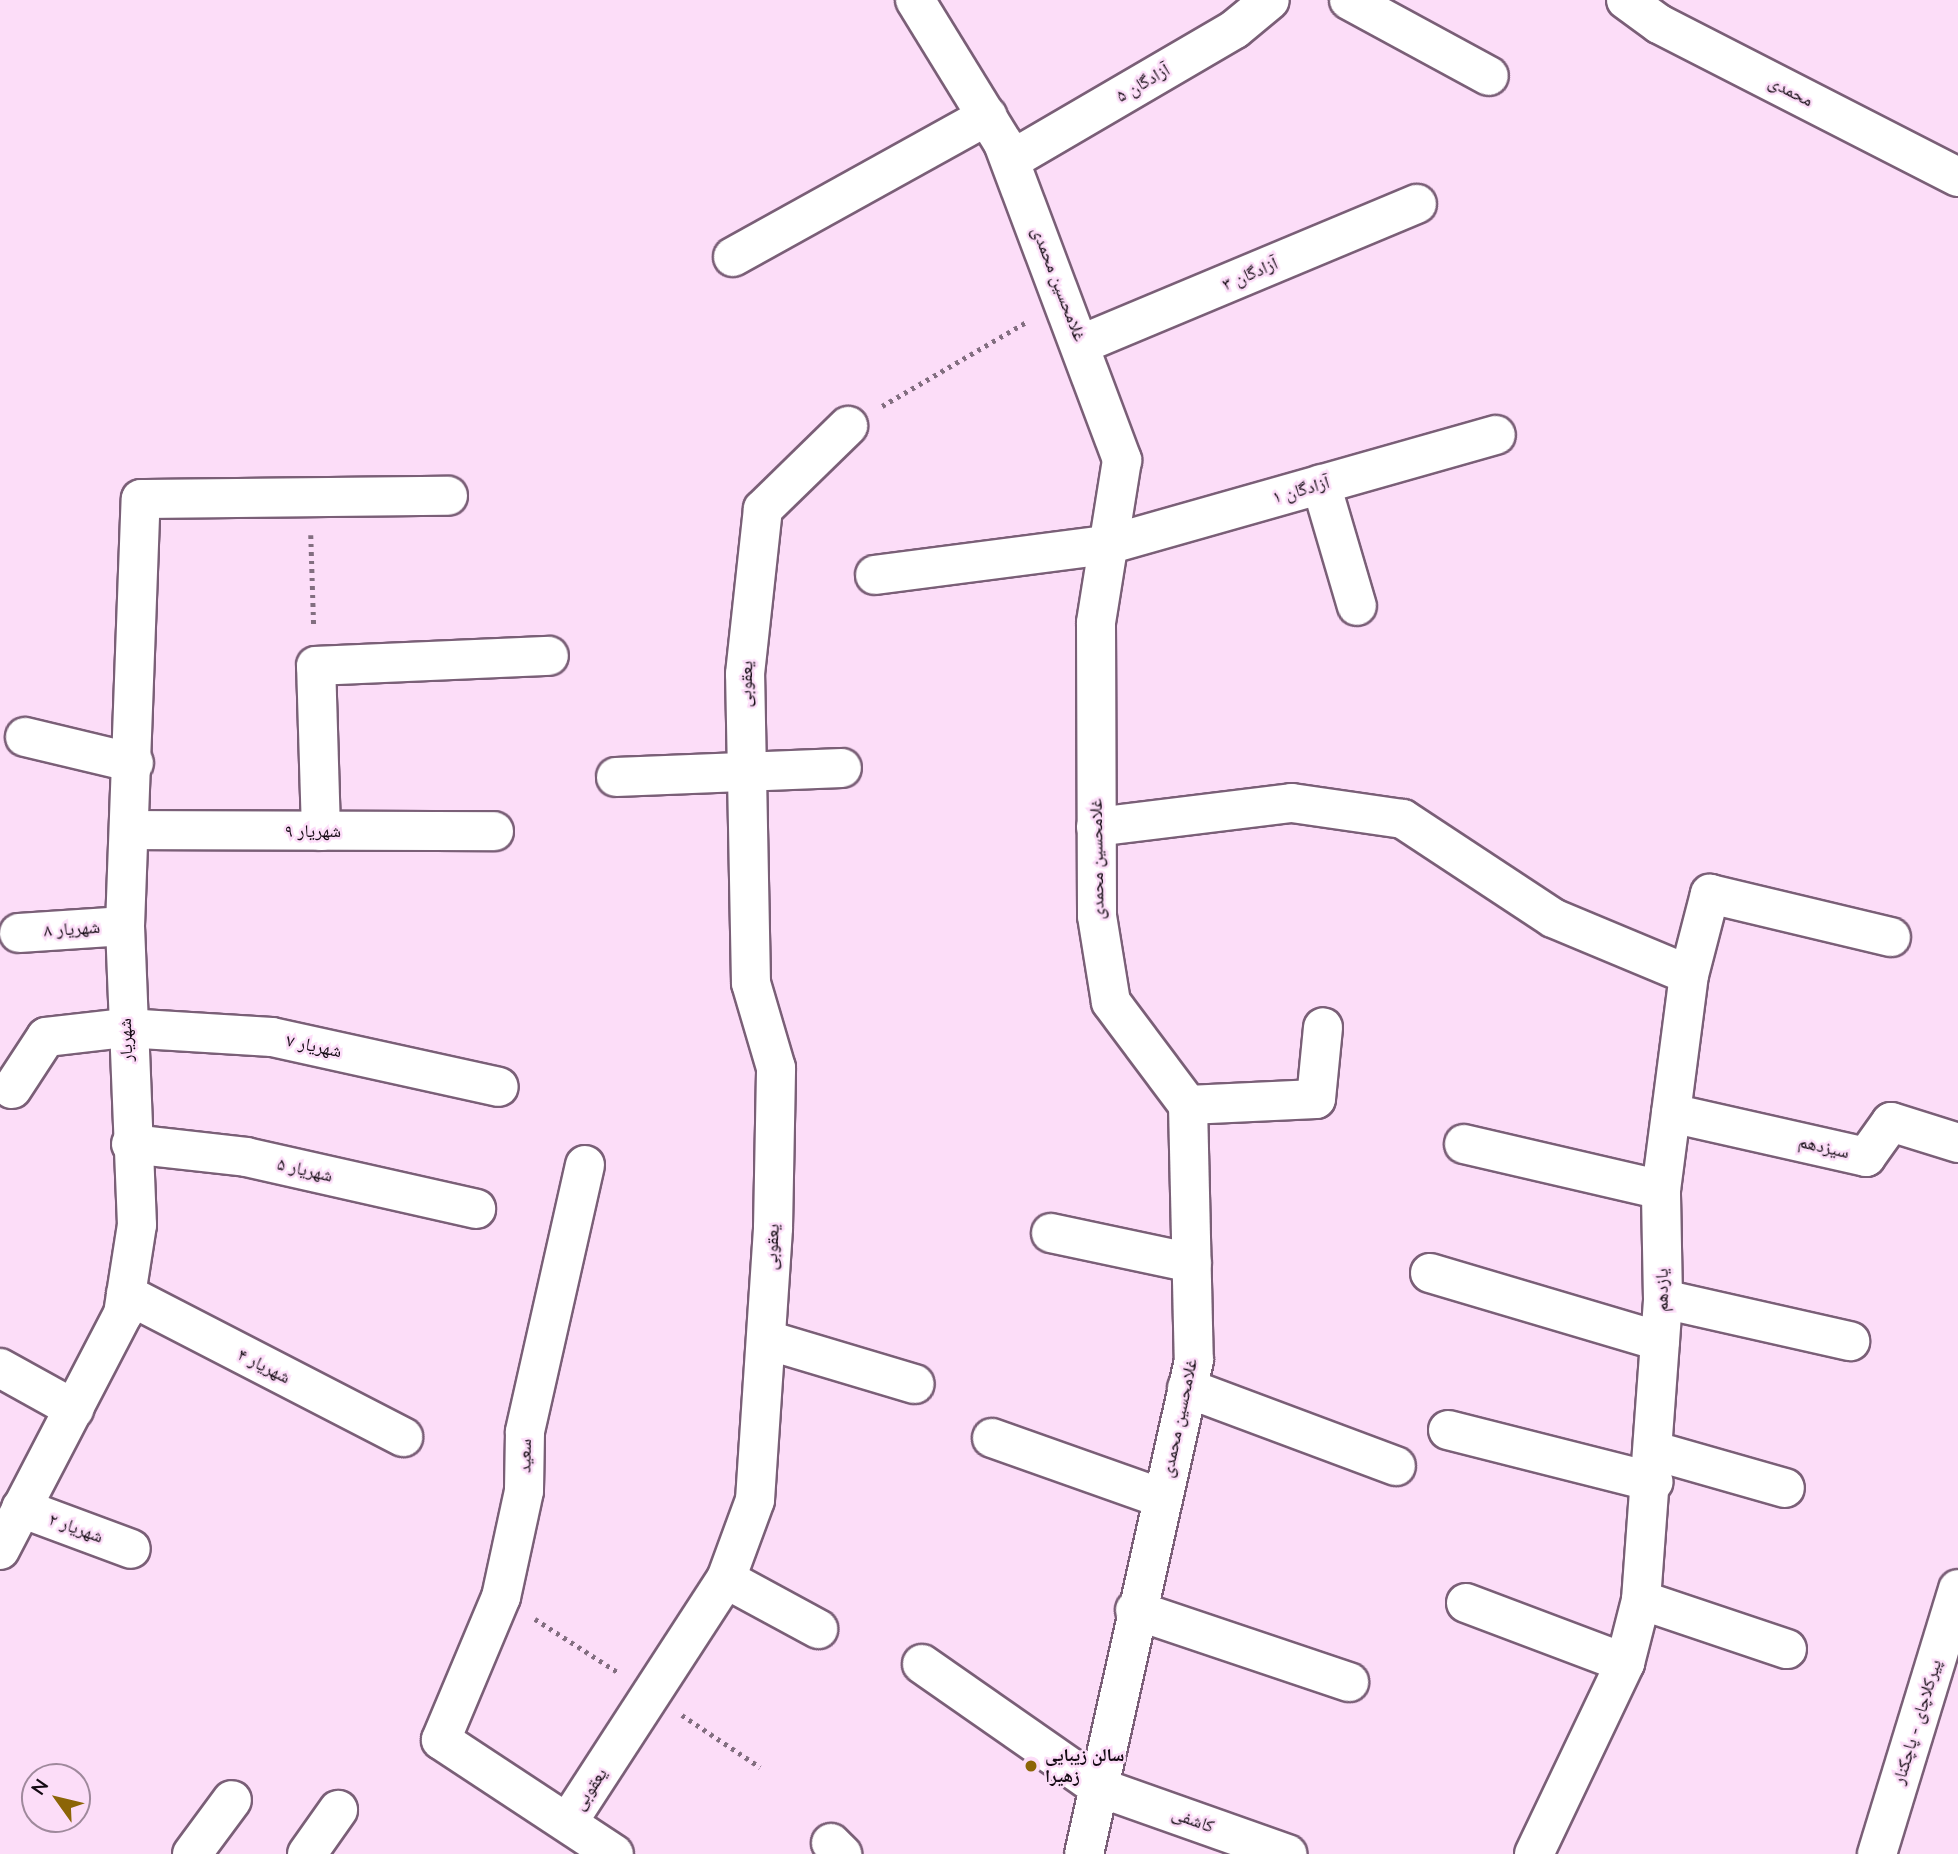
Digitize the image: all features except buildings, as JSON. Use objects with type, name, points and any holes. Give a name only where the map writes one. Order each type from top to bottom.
[{"type":"street","name":"غلامحسین محمدی","points":[[915,0],[1011,160],[1066,300],[1122,460],[1096,623],[1097,916],[1111,1002],[1188,1105],[1194,1360],[1136,1610],[1084,1854]]},
{"type":"street","name":"آزادگان ۵","points":[[1011,160],[1234,29],[1270,0]]},
{"type":"street","points":[[1349,0],[1489,76]]},
{"type":"street","name":"محمدی","points":[[1626,0],[1659,24],[1958,177]]},
{"type":"street","points":[[733,257],[987,116]]},
{"type":"street","name":"آزادگان ۳","points":[[1082,344],[1418,204]]},
{"type":"street","name":"یعقوبی","points":[[568,1822],[726,1579],[755,1500],[766,1340],[776,1068],[751,983],[746,776],[750,623],[763,509],[848,426]]},
{"type":"street","name":"آزادگان ۱","points":[[875,575],[1107,545],[1496,435]]},
{"type":"street","points":[[1321,484],[1357,606]]},
{"type":"street","points":[[309,496],[448,496]]},
{"type":"street","name":"شهریار","points":[[0,1550],[122,1314],[137,1225],[125,1028],[125,926],[132,830],[141,499],[309,496]]},
{"type":"street","points":[[321,831],[316,666],[549,656]]},
{"type":"street","points":[[25,737],[134,763]]},
{"type":"street","points":[[616,777],[746,776],[842,768]]},
{"type":"street","points":[[1096,827],[1293,803],[1403,819],[1553,918],[1689,975]]},
{"type":"street","name":"شهریار ۹","points":[[132,830],[494,831]]},
{"type":"street","name":"یازدهم","points":[[1534,1854],[1625,1663],[1641,1600],[1654,1466],[1662,1299],[1661,1190],[1689,975],[1710,894],[1891,937]]},
{"type":"street","name":"شهریار ۸","points":[[19,933],[125,926]]},
{"type":"street","points":[[1188,1105],[1316,1099],[1323,1027]]},
{"type":"street","name":"شهریار ۷","points":[[12,1089],[46,1037],[125,1028],[272,1037],[499,1087]]},
{"type":"street","name":"سیزدهم","points":[[1671,1113],[1866,1157],[1891,1122],[1958,1143]]},
{"type":"street","name":"شهریار ۵","points":[[131,1144],[246,1157],[476,1209]]},
{"type":"street","points":[[1464,1144],[1661,1190]]},
{"type":"street","name":"سعید","points":[[568,1822],[441,1740],[501,1597],[524,1491],[525,1432],[585,1165]]},
{"type":"street","points":[[1051,1233],[1192,1263]]},
{"type":"street","points":[[1430,1273],[1660,1341]]},
{"type":"street","name":"شهریار ۴","points":[[126,1294],[403,1437]]},
{"type":"street","points":[[1662,1299],[1850,1341]]},
{"type":"street","points":[[766,1340],[915,1384]]},
{"type":"street","points":[[0,1368],[74,1409]]},
{"type":"street","points":[[1187,1388],[1396,1466]]},
{"type":"street","points":[[1448,1430],[1785,1488]]},
{"type":"street","points":[[992,1438],[1161,1498]]},
{"type":"street","name":"شهریار ۲","points":[[21,1508],[131,1549]]},
{"type":"street","points":[[726,1579],[818,1629]]},
{"type":"street","name":"پیرکلاچای - پاچکنار","points":[[1877,1854],[1952,1630],[1958,1590]]},
{"type":"street","points":[[1641,1600],[1787,1649]]},
{"type":"street","points":[[1466,1603],[1625,1663]]},
{"type":"street","points":[[1136,1610],[1349,1682]]},
{"type":"street","name":"کاشفی","points":[[922,1664],[1098,1787],[1287,1854]]},
{"type":"street","points":[[192,1854],[232,1800]]},
{"type":"street","points":[[307,1854],[338,1810]]},
{"type":"street","points":[[568,1822],[614,1854]]},
{"type":"path","points":[[848,426],[1066,300]]},
{"type":"path","points":[[309,496],[316,666]]},
{"type":"place","name":"سالن زیبایی زهیرا","points":[[1031,1766]]}]
